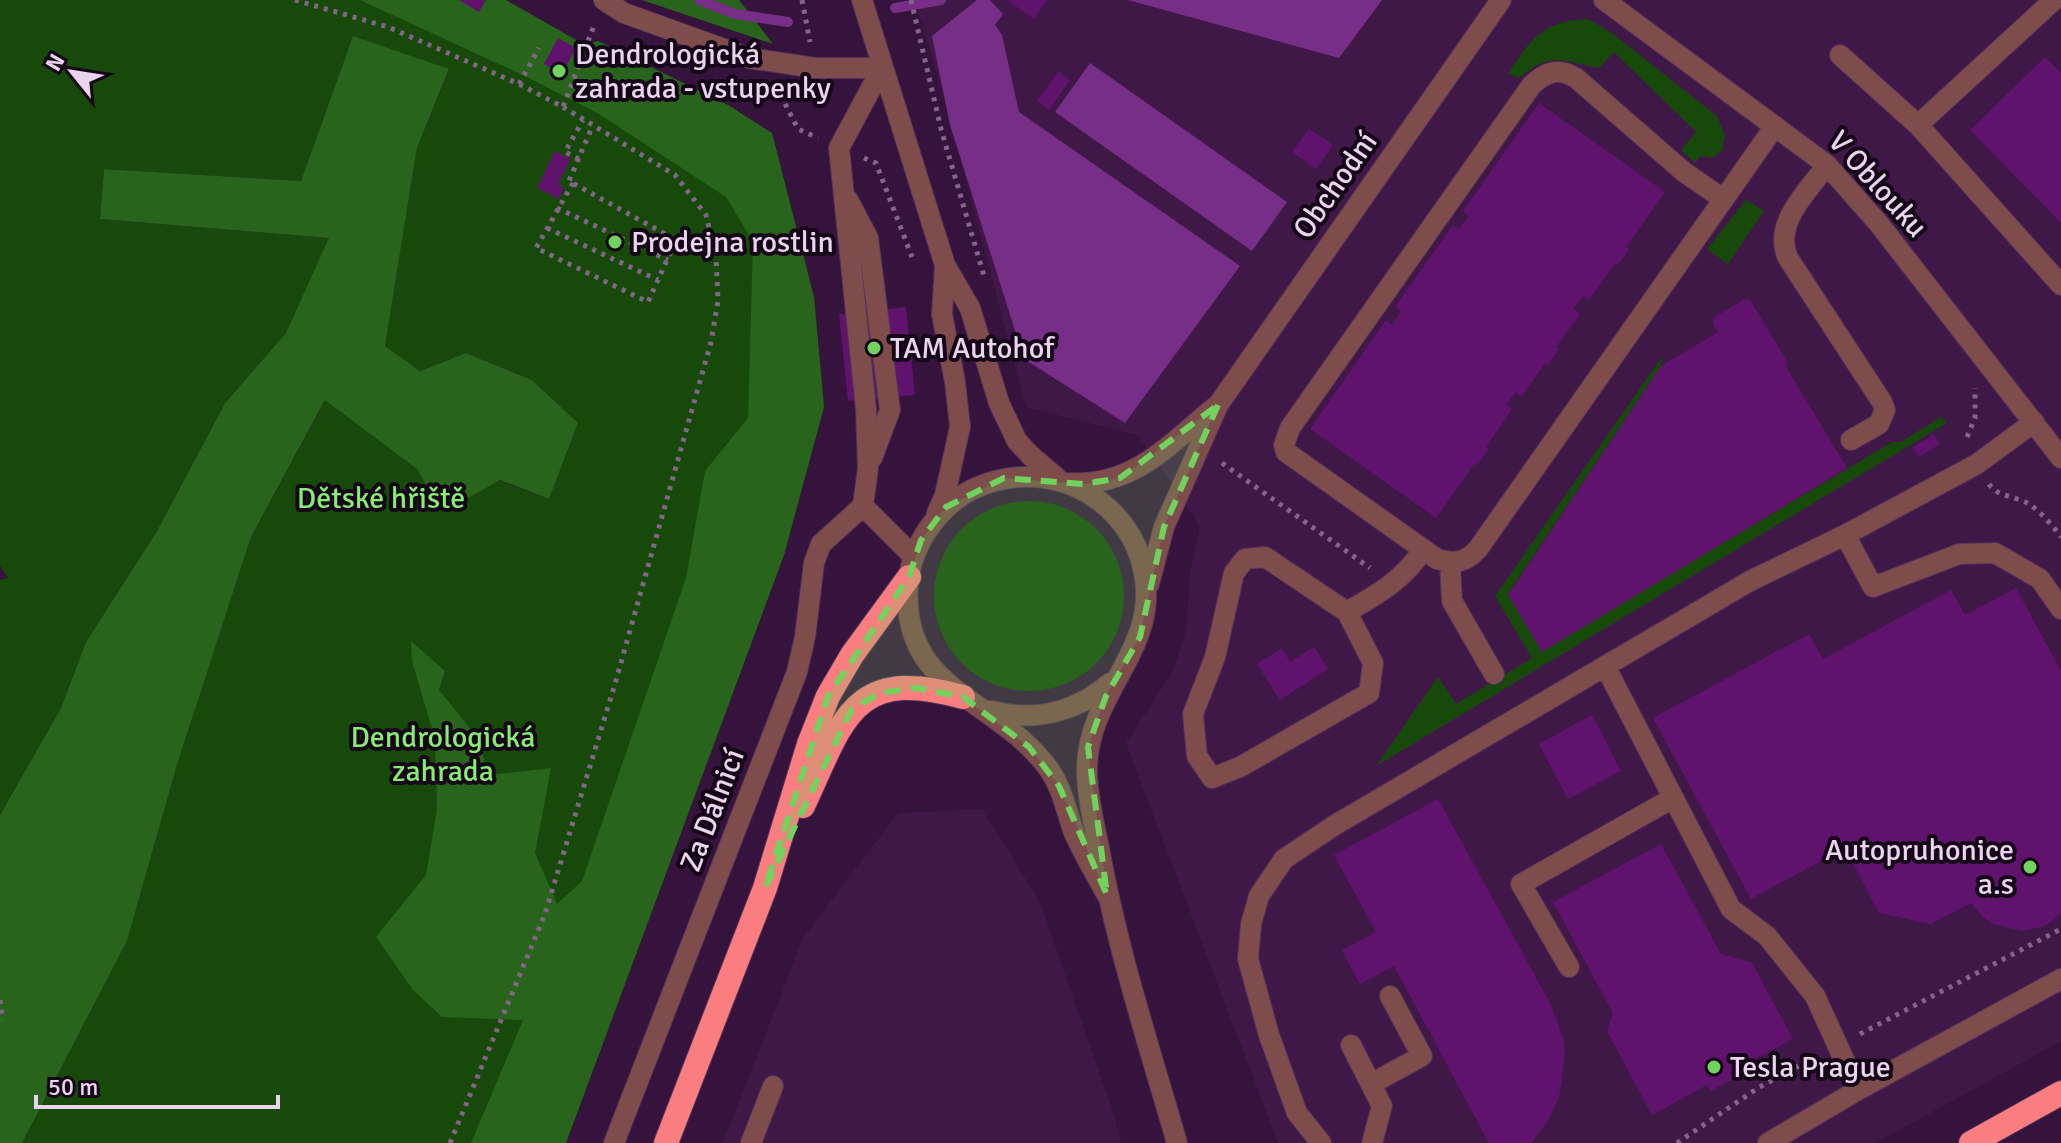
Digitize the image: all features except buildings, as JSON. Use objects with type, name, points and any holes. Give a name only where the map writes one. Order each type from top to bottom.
[{"type":"highway","points":[[765,888],[809,744],[828,696],[911,567]]},
{"type":"highway","points":[[666,1143],[765,888],[842,723],[852,709],[880,693],[897,689],[934,689],[970,701]]},
{"type":"highway","points":[[1971,1143],[2061,1093]]},
{"type":"street","points":[[604,0],[624,13],[749,58],[815,68],[882,68]]},
{"type":"street","points":[[862,0],[945,265],[970,308],[1007,421],[1017,441],[1031,456],[1064,482],[1109,508],[1130,535],[1143,565],[1147,604],[1140,637],[1098,715],[1088,747],[1087,771],[1107,895],[1177,1143]]},
{"type":"street","name":"Obchodní","points":[[1147,604],[1150,577],[1164,527],[1218,405],[1501,0]]},
{"type":"street","name":"V Oblouku","points":[[1604,0],[1827,165],[1879,224],[2061,458]]},
{"type":"street","points":[[1918,125],[2054,0]]},
{"type":"street","points":[[1840,55],[1918,125],[2061,285]]},
{"type":"street","points":[[882,68],[839,148],[866,409],[868,468],[863,506],[911,567]]},
{"type":"street","points":[[1723,199],[1684,172],[1576,78],[1557,71],[1540,77],[1285,438],[1284,445],[1291,457],[1423,550],[1450,563],[1461,562],[1478,549],[1775,126]]},
{"type":"street","points":[[1827,165],[1789,218],[1782,238],[1788,258],[1885,410],[1879,424],[1851,440]]},
{"type":"street","points":[[945,265],[942,314],[960,427],[945,495],[911,567],[909,614],[919,648],[939,678],[1008,728],[1046,765],[1066,801],[1073,830],[1107,895]]},
{"type":"street","name":"Obchodní","points":[[1064,482],[1102,482],[1120,478],[1140,467],[1218,405]]},
{"type":"street","points":[[1321,1143],[1297,1113],[1269,1035],[1248,959],[1251,924],[1259,896],[1284,859],[1335,825],[1750,581],[1845,535],[1977,464],[2034,422]]},
{"type":"street","points":[[935,520],[959,497],[987,483],[1022,476],[1064,482]]},
{"type":"street","name":"Za Dálnicí","points":[[614,1143],[797,672],[817,553],[821,544],[863,506]]},
{"type":"street","points":[[1845,535],[1873,587],[1959,554],[1995,553],[2040,579],[2061,609]]},
{"type":"street","points":[[1347,612],[1394,584],[1410,570],[1423,550]]},
{"type":"street","points":[[1265,557],[1347,612],[1373,663],[1369,693],[1240,767],[1212,778],[1197,756],[1193,714],[1215,657],[1234,573],[1245,559],[1265,557]]},
{"type":"street","points":[[1450,563],[1452,601],[1494,674]]},
{"type":"street","points":[[1605,666],[1731,909],[1767,936],[1815,996],[1858,1090]]},
{"type":"street","points":[[970,701],[1007,715],[1063,711],[1096,694],[1122,669]]},
{"type":"street","points":[[1569,967],[1521,884],[1673,798]]},
{"type":"street","points":[[1768,1143],[2061,979]]},
{"type":"street","points":[[1371,1084],[1422,1056],[1390,996]]},
{"type":"street","points":[[1351,1045],[1382,1106],[1372,1143]]},
{"type":"street","points":[[751,1143],[773,1086]]},
{"type":"path","points":[[295,0],[388,27],[519,84],[675,175],[706,215],[716,256],[718,301],[711,342],[623,655],[545,914],[450,1143]]},
{"type":"path","points":[[563,107],[604,0]]},
{"type":"path","points":[[802,0],[815,68]]},
{"type":"path","points":[[911,0],[941,129],[985,278]]},
{"type":"path","points":[[519,84],[539,48]]},
{"type":"path","points":[[579,159],[565,152],[583,120]]},
{"type":"path","points":[[573,183],[536,248],[648,302],[676,240],[573,183],[569,181],[592,127]]},
{"type":"path","points":[[557,208],[668,260]]},
{"type":"path","points":[[547,228],[658,280]]},
{"type":"path","points":[[1975,388],[1975,418],[1965,443],[1977,464],[1993,491],[2028,503],[2053,525],[2061,537]]},
{"type":"path","points":[[1222,463],[1380,574]]},
{"type":"path","points":[[1677,1143],[1758,1088],[2061,929]]},
{"type":"path","points":[[0,1000],[0,1020]]},
{"type":"highlighted area","points":[[1218,405],[1164,527],[1140,637],[1106,696],[1088,747],[1107,895],[1059,786],[1029,747],[963,697],[917,688],[880,693],[852,709],[765,888],[828,696],[909,577],[921,540],[946,507],[1004,478],[1084,484],[1120,478]]},
{"type":"shaded area","points":[[915,0],[2061,0],[2061,1041],[1876,1143],[1278,1143],[1126,743],[1173,671],[1186,631],[1190,574],[1200,526],[1138,435],[1026,407],[949,115]]},
{"type":"shaded area","points":[[977,0],[990,0],[1003,14],[995,25],[1002,35],[1019,112],[1240,266],[1125,423],[1024,359],[950,125],[932,36]]},
{"type":"shaded area","points":[[1128,0],[1382,0],[1339,58]]},
{"type":"shaded area","points":[[1090,63],[1287,202],[1252,251],[1055,112]]},
{"type":"shaded area","points":[[982,809],[1040,902],[1121,1143],[723,1143],[803,938],[898,813]]},
{"type":"green space","name":"Dendrologická zahrada","points":[[0,0],[506,0],[585,45],[598,41],[728,105],[772,133],[814,297],[824,407],[784,555],[566,1143],[22,1143],[127,941],[177,765],[251,537],[326,399],[417,469],[431,494],[498,480],[549,499],[578,423],[532,380],[466,353],[420,371],[385,346],[417,148],[449,70],[353,36],[301,181],[104,169],[100,219],[330,238],[286,333],[225,403],[157,531],[86,642],[61,708],[0,815],[0,580],[8,578],[0,566]]},
{"type":"green space","points":[[360,0],[506,0],[585,45],[598,41],[728,105],[772,133],[814,297],[824,407],[784,555],[566,1143],[471,1143],[523,1020],[442,1017],[413,990],[376,937],[426,875],[437,809],[435,739],[412,661],[411,641],[445,671],[439,690],[476,736],[490,775],[551,768],[535,853],[557,904],[582,881],[686,578],[705,471],[748,418],[753,242],[726,197],[599,114]]},
{"type":"green space","points":[[642,0],[739,0],[773,44]]},
{"type":"green space","points":[[1588,19],[1612,33],[1717,116],[1725,136],[1722,151],[1712,158],[1701,156],[1695,163],[1681,150],[1696,132],[1614,52],[1599,68],[1558,60],[1540,64],[1519,78],[1508,73],[1540,34],[1560,23]]},
{"type":"green space","points":[[353,36],[449,69],[417,148],[385,346],[420,371],[466,353],[532,380],[578,423],[549,499],[500,480],[461,502],[431,494],[417,469],[325,400],[251,537],[177,765],[127,941],[22,1143],[0,1143],[0,815],[61,708],[86,642],[157,531],[225,403],[286,333],[329,238],[100,219],[104,169],[301,181]]},
{"type":"green space","points":[[1746,200],[1764,211],[1728,264],[1707,249]]},
{"type":"green space","points":[[1662,357],[1661,366],[1508,594],[1542,651],[1892,442],[1901,442],[1941,417],[1947,423],[1376,766],[1438,677],[1456,704],[1532,658],[1495,596]]},
{"type":"green space","points":[[1029,501],[1065,508],[1096,529],[1117,560],[1124,596],[1117,632],[1096,663],[1065,684],[1029,691],[993,684],[962,663],[941,632],[934,596],[941,560],[962,529],[993,508]]},
{"type":"waterway","points":[[699,0],[735,14],[788,22]]},
{"type":"waterway","points":[[895,8],[941,0]]},
{"type":"place","name":"Dendrologická zahrada - vstupenky","points":[[559,71]]},
{"type":"place","name":"Prodejna rostlin","points":[[615,242]]},
{"type":"place","name":"TAM Autohof","points":[[874,348]]},
{"type":"place","name":"Autopruhonice a.s","points":[[2030,867]]},
{"type":"place","name":"Tesla Prague","points":[[1714,1067]]},
{"type":"park label","name":"Dětské hřiště","points":[[381,498]]}]
